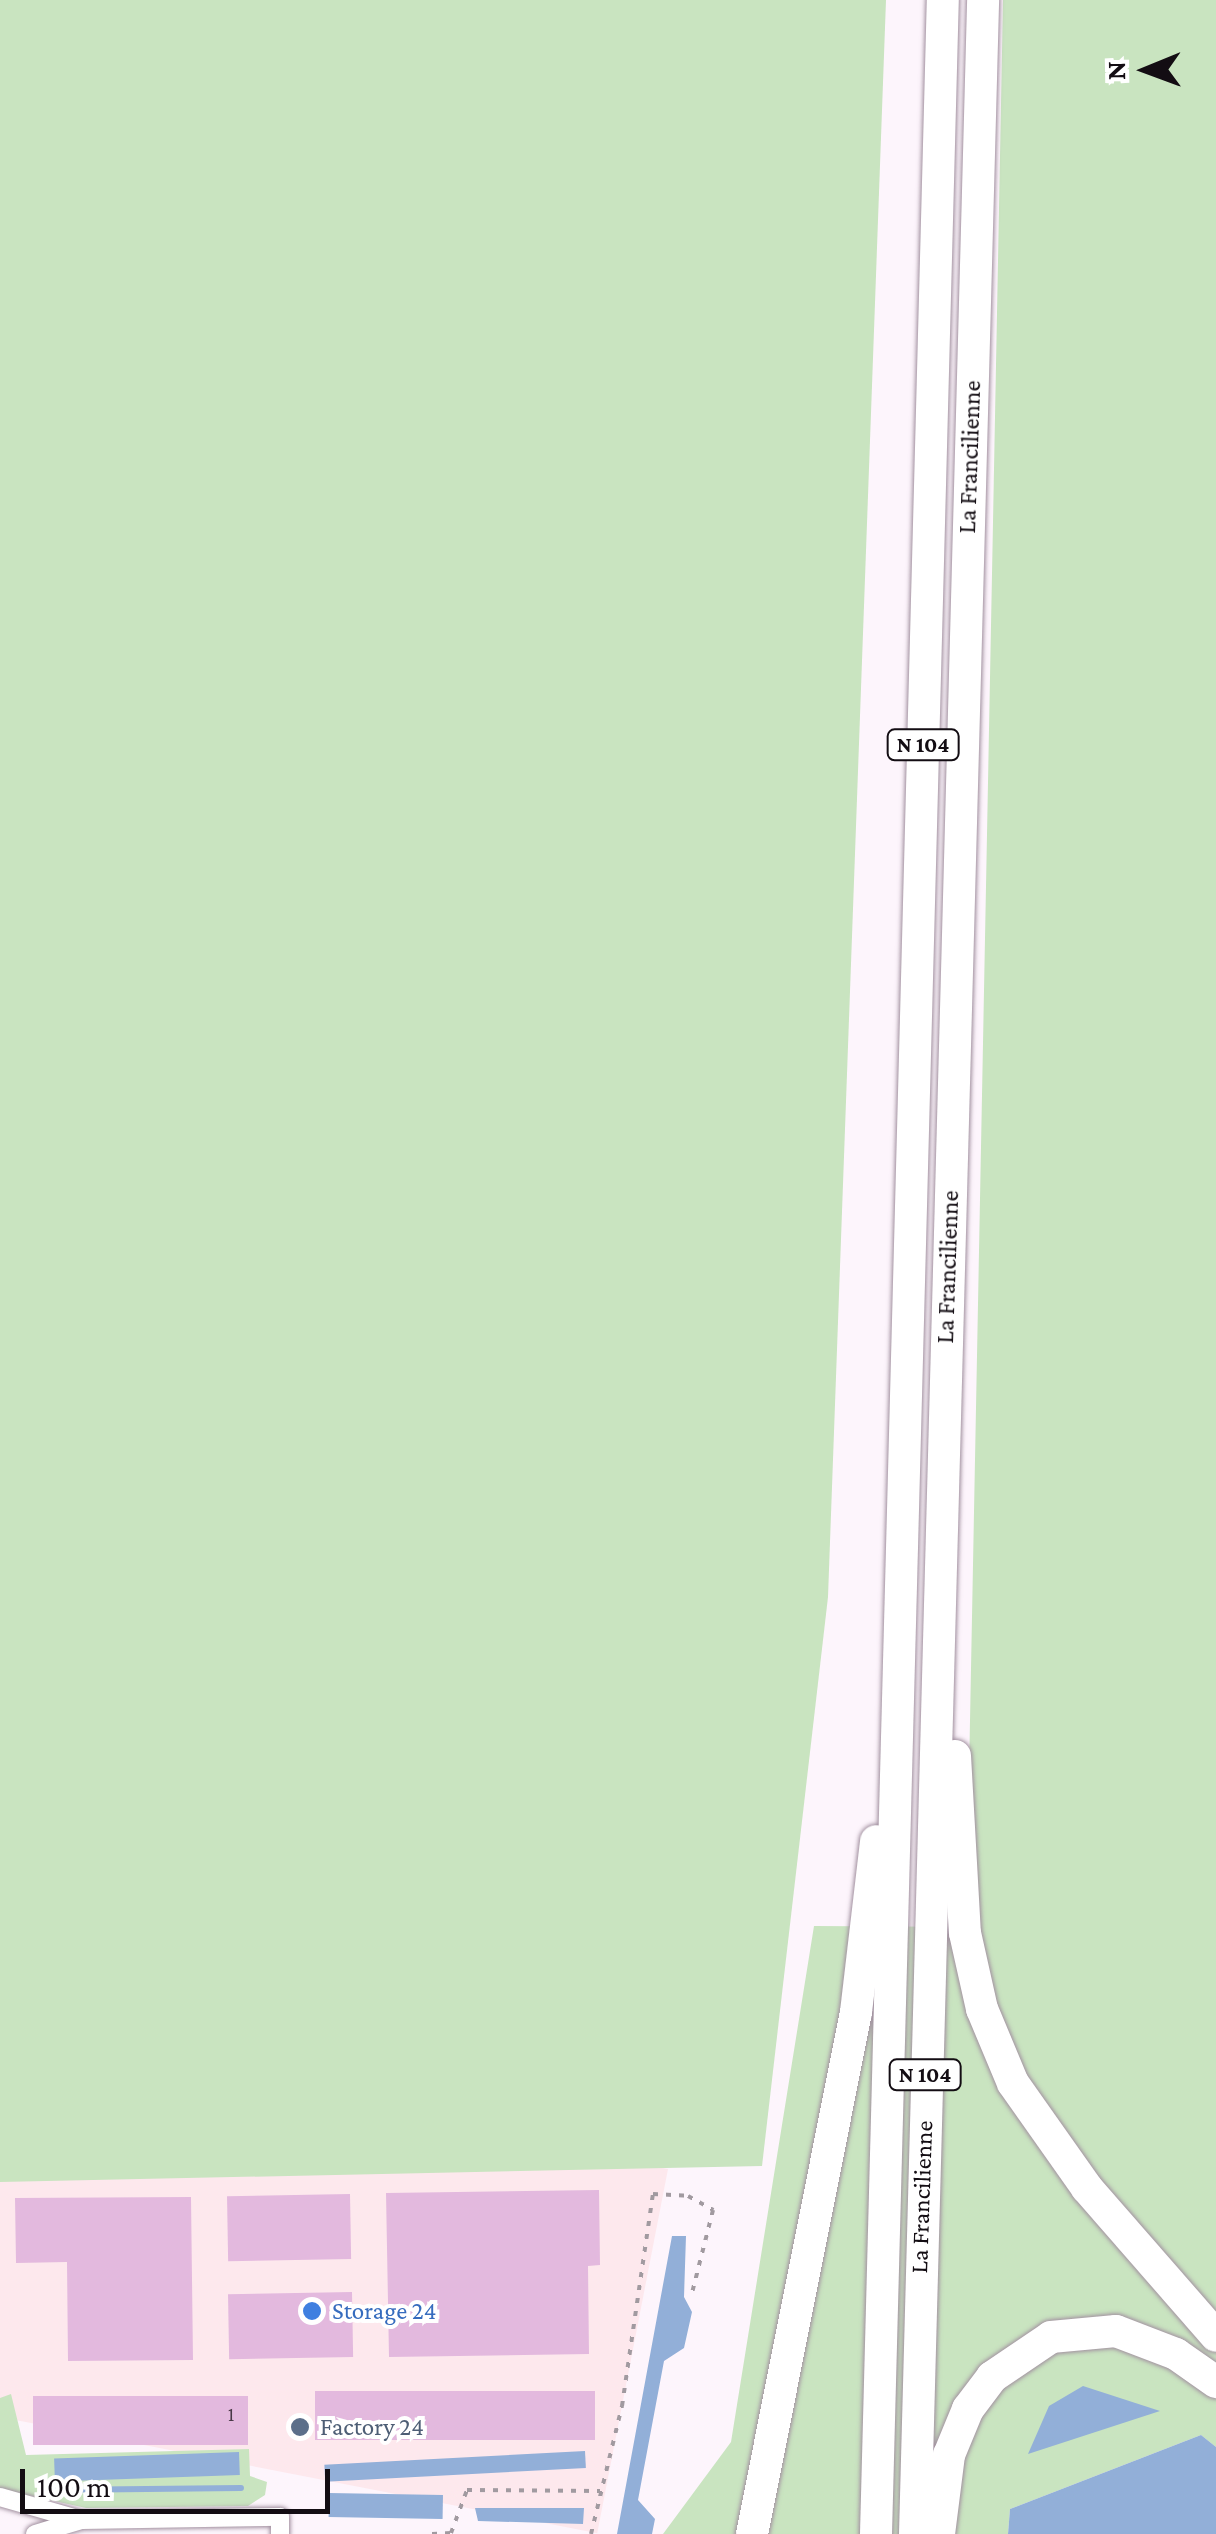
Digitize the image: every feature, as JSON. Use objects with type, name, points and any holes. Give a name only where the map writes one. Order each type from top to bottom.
[{"type":"highway","name":"La Francilienne","points":[[876,2534],[943,0]]},
{"type":"highway","name":"La Francilienne","points":[[915,2534],[983,0]]},
{"type":"highway","points":[[939,1616],[955,1648],[958,1862],[982,2010],[1013,2084],[1086,2188],[1216,2336]]},
{"type":"highway","points":[[752,2534],[856,2012],[879,1806],[898,1766]]},
{"type":"highway","points":[[939,2534],[949,2455],[968,2409],[992,2377],[1051,2337],[1116,2331],[1147,2340],[1216,2382]]},
{"type":"street","points":[[0,2496],[81,2520]]},
{"type":"street","points":[[36,2534],[81,2520],[280,2517],[280,2534]]},
{"type":"path","points":[[591,2534],[622,2406],[653,2194],[688,2196],[714,2210],[691,2297]]},
{"type":"path","points":[[432,2534],[451,2533],[467,2490],[600,2491]]},
{"type":"shaded area","name":"Storage 24","points":[[12,2042],[668,2169],[597,2533],[0,2417],[0,2105]]},
{"type":"green space","points":[[0,0],[886,0],[828,1597],[762,2166],[0,2182]]},
{"type":"green space","points":[[1003,0],[1216,0],[1216,2447],[1201,2435],[1010,2509],[1008,2534],[663,2534],[731,2442],[814,1926],[978,1927],[969,1773]]},
{"type":"green space","points":[[11,2394],[26,2455],[249,2449],[250,2476],[267,2482],[265,2495],[248,2506],[86,2508],[0,2489],[0,2398]]},
{"type":"water","points":[[672,2236],[686,2236],[684,2297],[692,2312],[684,2348],[664,2361],[638,2500],[655,2519],[652,2534],[617,2534]]},
{"type":"water","points":[[1083,2386],[1160,2411],[1028,2454],[1049,2406]]},
{"type":"water","points":[[1201,2435],[1216,2447],[1216,2534],[1008,2534],[1010,2509]]},
{"type":"water","points":[[585,2451],[586,2468],[325,2482],[324,2465]]},
{"type":"water","points":[[239,2452],[240,2475],[55,2481],[54,2458]]},
{"type":"water","points":[[329,2493],[443,2495],[443,2519],[329,2517]]},
{"type":"water","points":[[475,2508],[584,2508],[583,2524],[478,2521]]},
{"type":"building","points":[[599,2190],[600,2265],[588,2266],[589,2354],[389,2357],[386,2193]]},
{"type":"building","points":[[350,2194],[351,2259],[228,2261],[227,2196]]},
{"type":"building","points":[[191,2197],[193,2360],[68,2361],[67,2262],[16,2263],[15,2198]]},
{"type":"building","points":[[352,2292],[353,2357],[229,2359],[228,2294]]},
{"type":"building","points":[[315,2391],[595,2391],[595,2440],[315,2440]]},
{"type":"building","points":[[33,2396],[248,2396],[248,2445],[33,2445]]},
{"type":"waterway","points":[[52,2490],[241,2488]]},
{"type":"place","name":"Storage 24","points":[[312,2311]]},
{"type":"place","name":"Factory 24","points":[[300,2427]]}]
